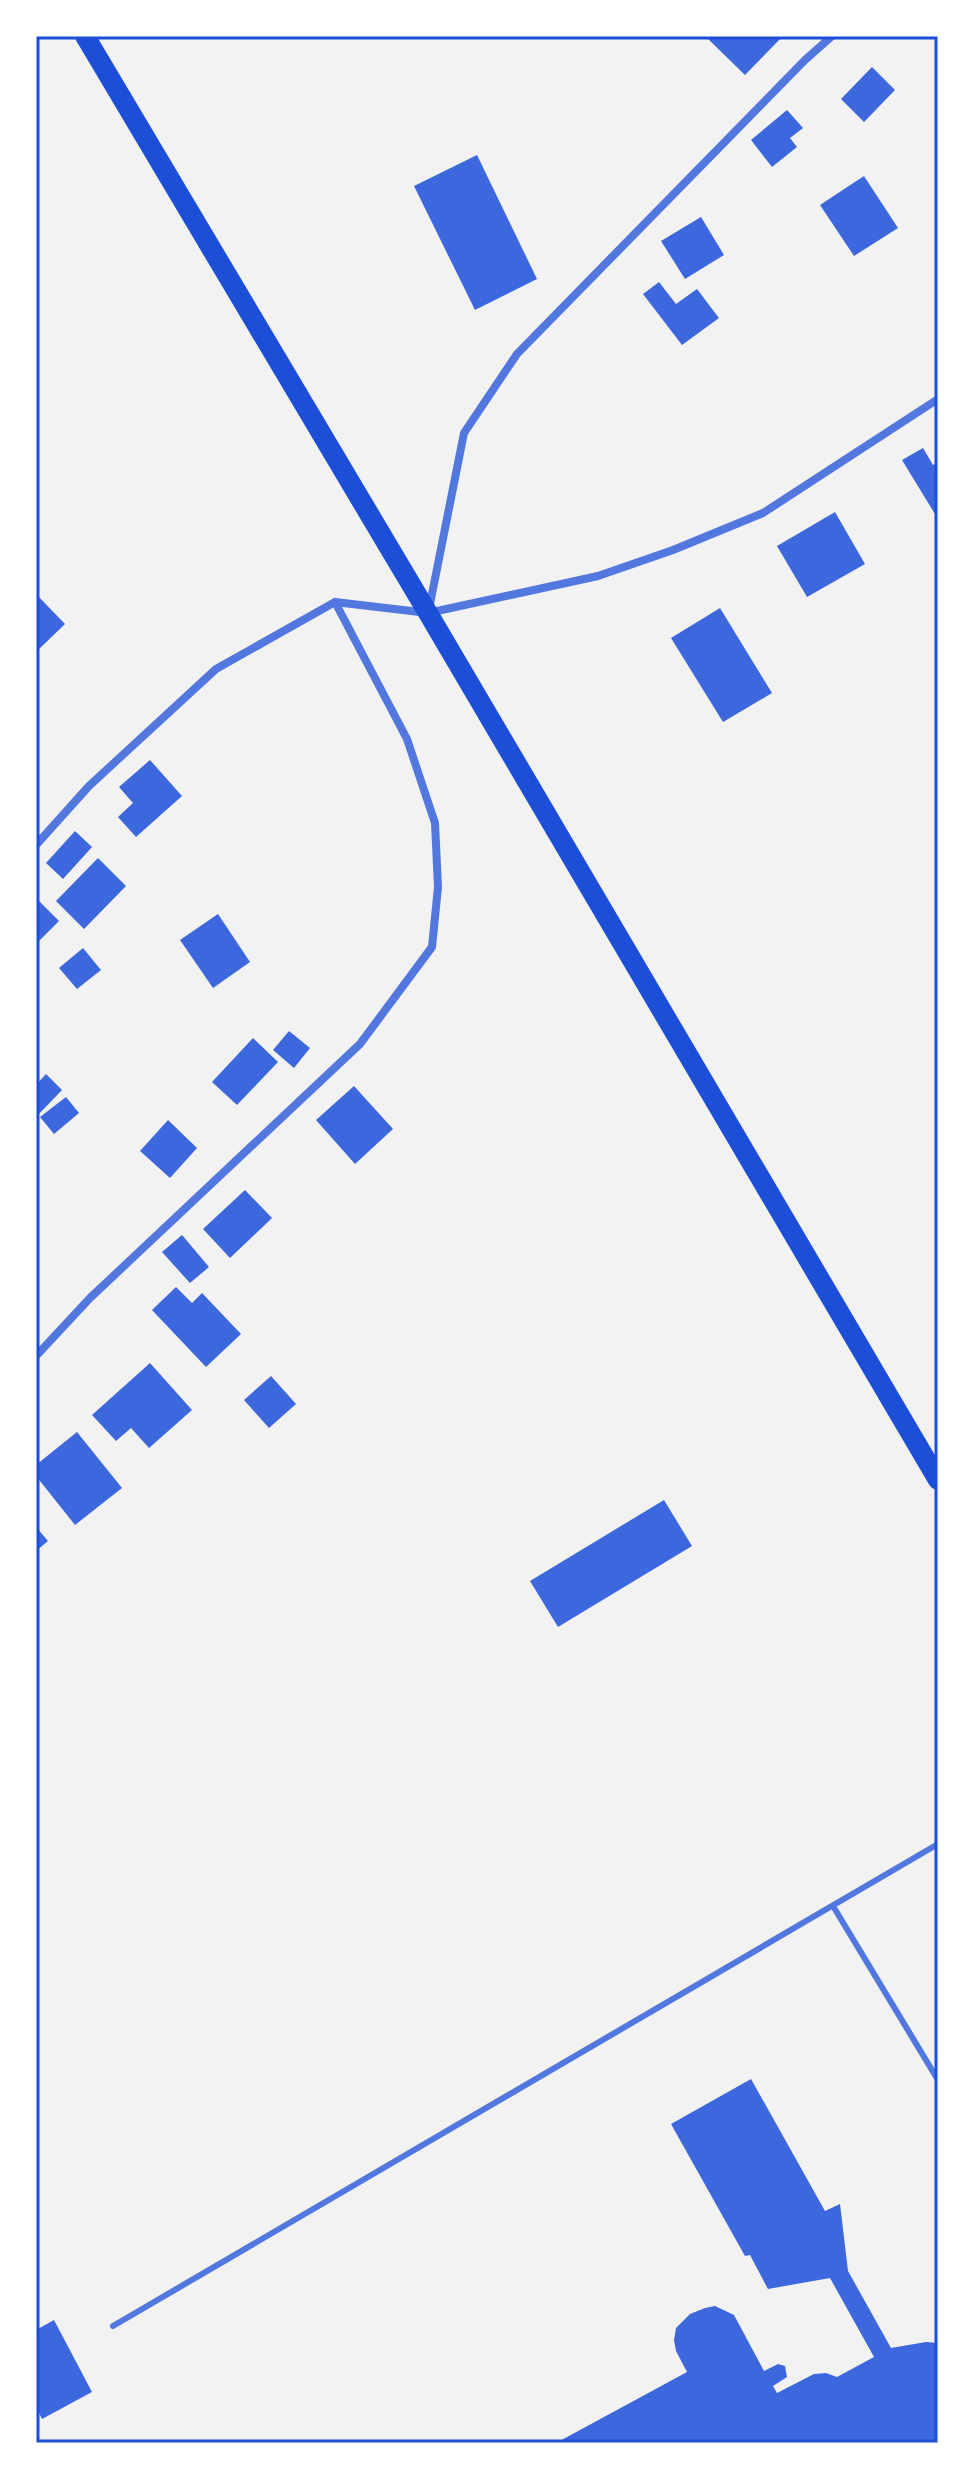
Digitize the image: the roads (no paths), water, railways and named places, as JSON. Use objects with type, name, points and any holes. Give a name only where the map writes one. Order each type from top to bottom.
[{"type":"main road","points":[[85,36],[938,1480]]},
{"type":"street","points":[[428,613],[464,433],[517,354],[832,36]]},
{"type":"street","points":[[36,845],[89,786],[216,669],[335,602],[428,613],[598,576],[673,550],[763,513],[938,399]]},
{"type":"street","points":[[36,1356],[90,1298],[360,1044],[432,947],[438,887],[435,823],[407,739],[335,602]]},
{"type":"lane","points":[[113,2326],[938,1844]]},
{"type":"lane","points":[[833,1906],[938,2080]]}]
